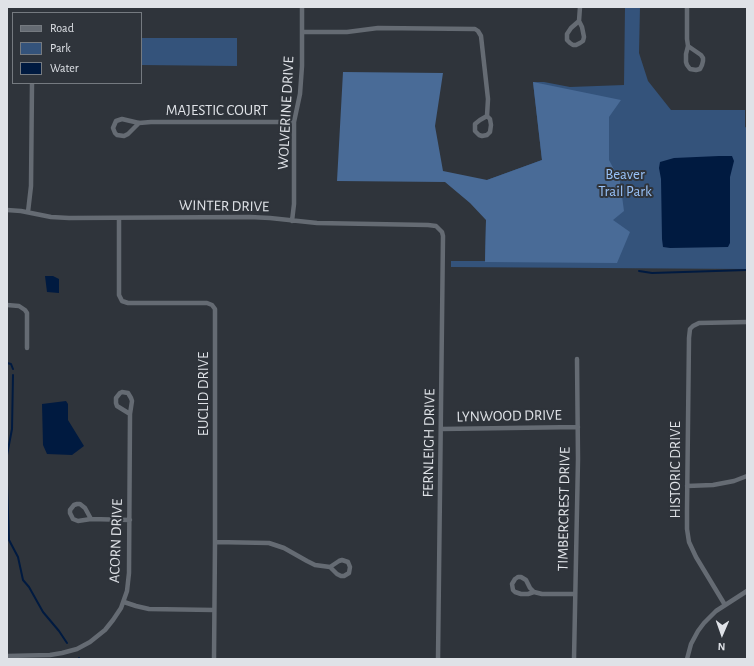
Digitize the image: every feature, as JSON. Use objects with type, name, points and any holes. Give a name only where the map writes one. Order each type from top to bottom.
[{"type":"street","name":"WOLVERINE DRIVE","points":[[292,221],[294,204],[294,122],[300,94],[302,72],[302,7]]},
{"type":"street","points":[[579,21],[568,31],[567,34],[567,40],[573,45],[580,44],[584,37],[579,21],[580,7]]},
{"type":"street","points":[[687,7],[687,65],[693,70],[700,69],[703,58],[688,46]]},
{"type":"street","points":[[302,32],[347,32],[378,28],[475,29],[481,36],[488,99],[488,116],[491,125],[490,132],[487,135],[478,135],[475,131],[476,124],[488,116]]},
{"type":"street","points":[[28,212],[31,186],[32,84]]},
{"type":"street","name":"MAJESTIC COURT","points":[[139,123],[124,136],[117,135],[114,131],[113,125],[116,121],[122,119],[139,123],[294,122]]},
{"type":"street","name":"WINTER DRIVE","points":[[7,210],[61,218],[250,217],[325,224],[428,225],[436,226],[439,229]]},
{"type":"street","name":"EUCLID DRIVE","points":[[119,218],[119,295],[122,301],[128,303],[207,303],[212,305],[215,310],[214,659]]},
{"type":"street","name":"FERNLEIGH DRIVE","points":[[438,659],[443,236],[439,229]]},
{"type":"street","points":[[7,306],[19,306],[27,313],[27,348]]},
{"type":"street","name":"HISTORIC DRIVE","points":[[726,605],[698,561],[690,542],[687,523],[689,338],[690,329],[700,323],[747,322]]},
{"type":"street","name":"TIMBERCREST DRIVE","points":[[574,659],[578,427],[577,359]]},
{"type":"street","name":"ACORN DRIVE","points":[[7,656],[43,656],[70,652],[83,646],[105,630],[117,615],[124,602],[128,587],[129,573],[130,414],[132,400],[128,393],[120,393],[116,398],[116,403],[130,414]]},
{"type":"street","name":"LYNWOOD DRIVE","points":[[441,428],[578,427]]},
{"type":"street","points":[[687,486],[713,485],[734,481],[747,476]]},
{"type":"street","points":[[91,519],[85,508],[80,504],[74,505],[70,510],[73,519],[78,521],[91,519],[130,520]]},
{"type":"street","points":[[215,542],[269,543],[284,548],[315,565],[330,567],[341,576],[347,575],[351,570],[349,564],[345,560],[339,561],[330,567]]},
{"type":"street","points":[[534,592],[524,578],[518,577],[513,581],[512,588],[515,592],[521,594],[534,592],[542,594],[575,594]]},
{"type":"street","points":[[687,659],[691,644],[710,617],[747,591]]},
{"type":"street","points":[[124,602],[149,609],[214,610]]},
{"type":"green space","name":"Beaver Trail Park","points":[[625,7],[640,7],[639,53],[648,81],[671,110],[745,110],[745,127],[747,128],[746,269],[451,267],[451,261],[485,261],[487,180],[542,160],[533,82],[544,82],[570,87],[624,85]]},
{"type":"green space","points":[[142,38],[237,38],[237,66],[142,65]]},
{"type":"shaded area","points":[[343,72],[443,73],[435,126],[443,171],[487,180],[542,160],[533,82],[621,100],[609,117],[609,160],[620,181],[624,211],[613,220],[630,232],[617,263],[485,262],[486,220],[470,203],[445,182],[337,181]]},
{"type":"water","points":[[732,156],[734,161],[730,177],[730,243],[728,247],[663,247],[661,179],[659,168],[660,162],[674,158]]},
{"type":"water","points":[[45,276],[53,276],[59,279],[59,293],[47,292]]},
{"type":"water","points":[[66,401],[68,404],[68,420],[84,446],[72,455],[47,454],[43,445],[42,404]]},
{"type":"waterway","points":[[639,271],[652,273],[747,270]]},
{"type":"waterway","points":[[7,363],[11,364],[13,369]]},
{"type":"waterway","points":[[7,455],[12,429],[13,375]]},
{"type":"waterway","points":[[7,485],[9,540],[18,557],[23,580],[29,587],[43,612],[67,643]]}]
